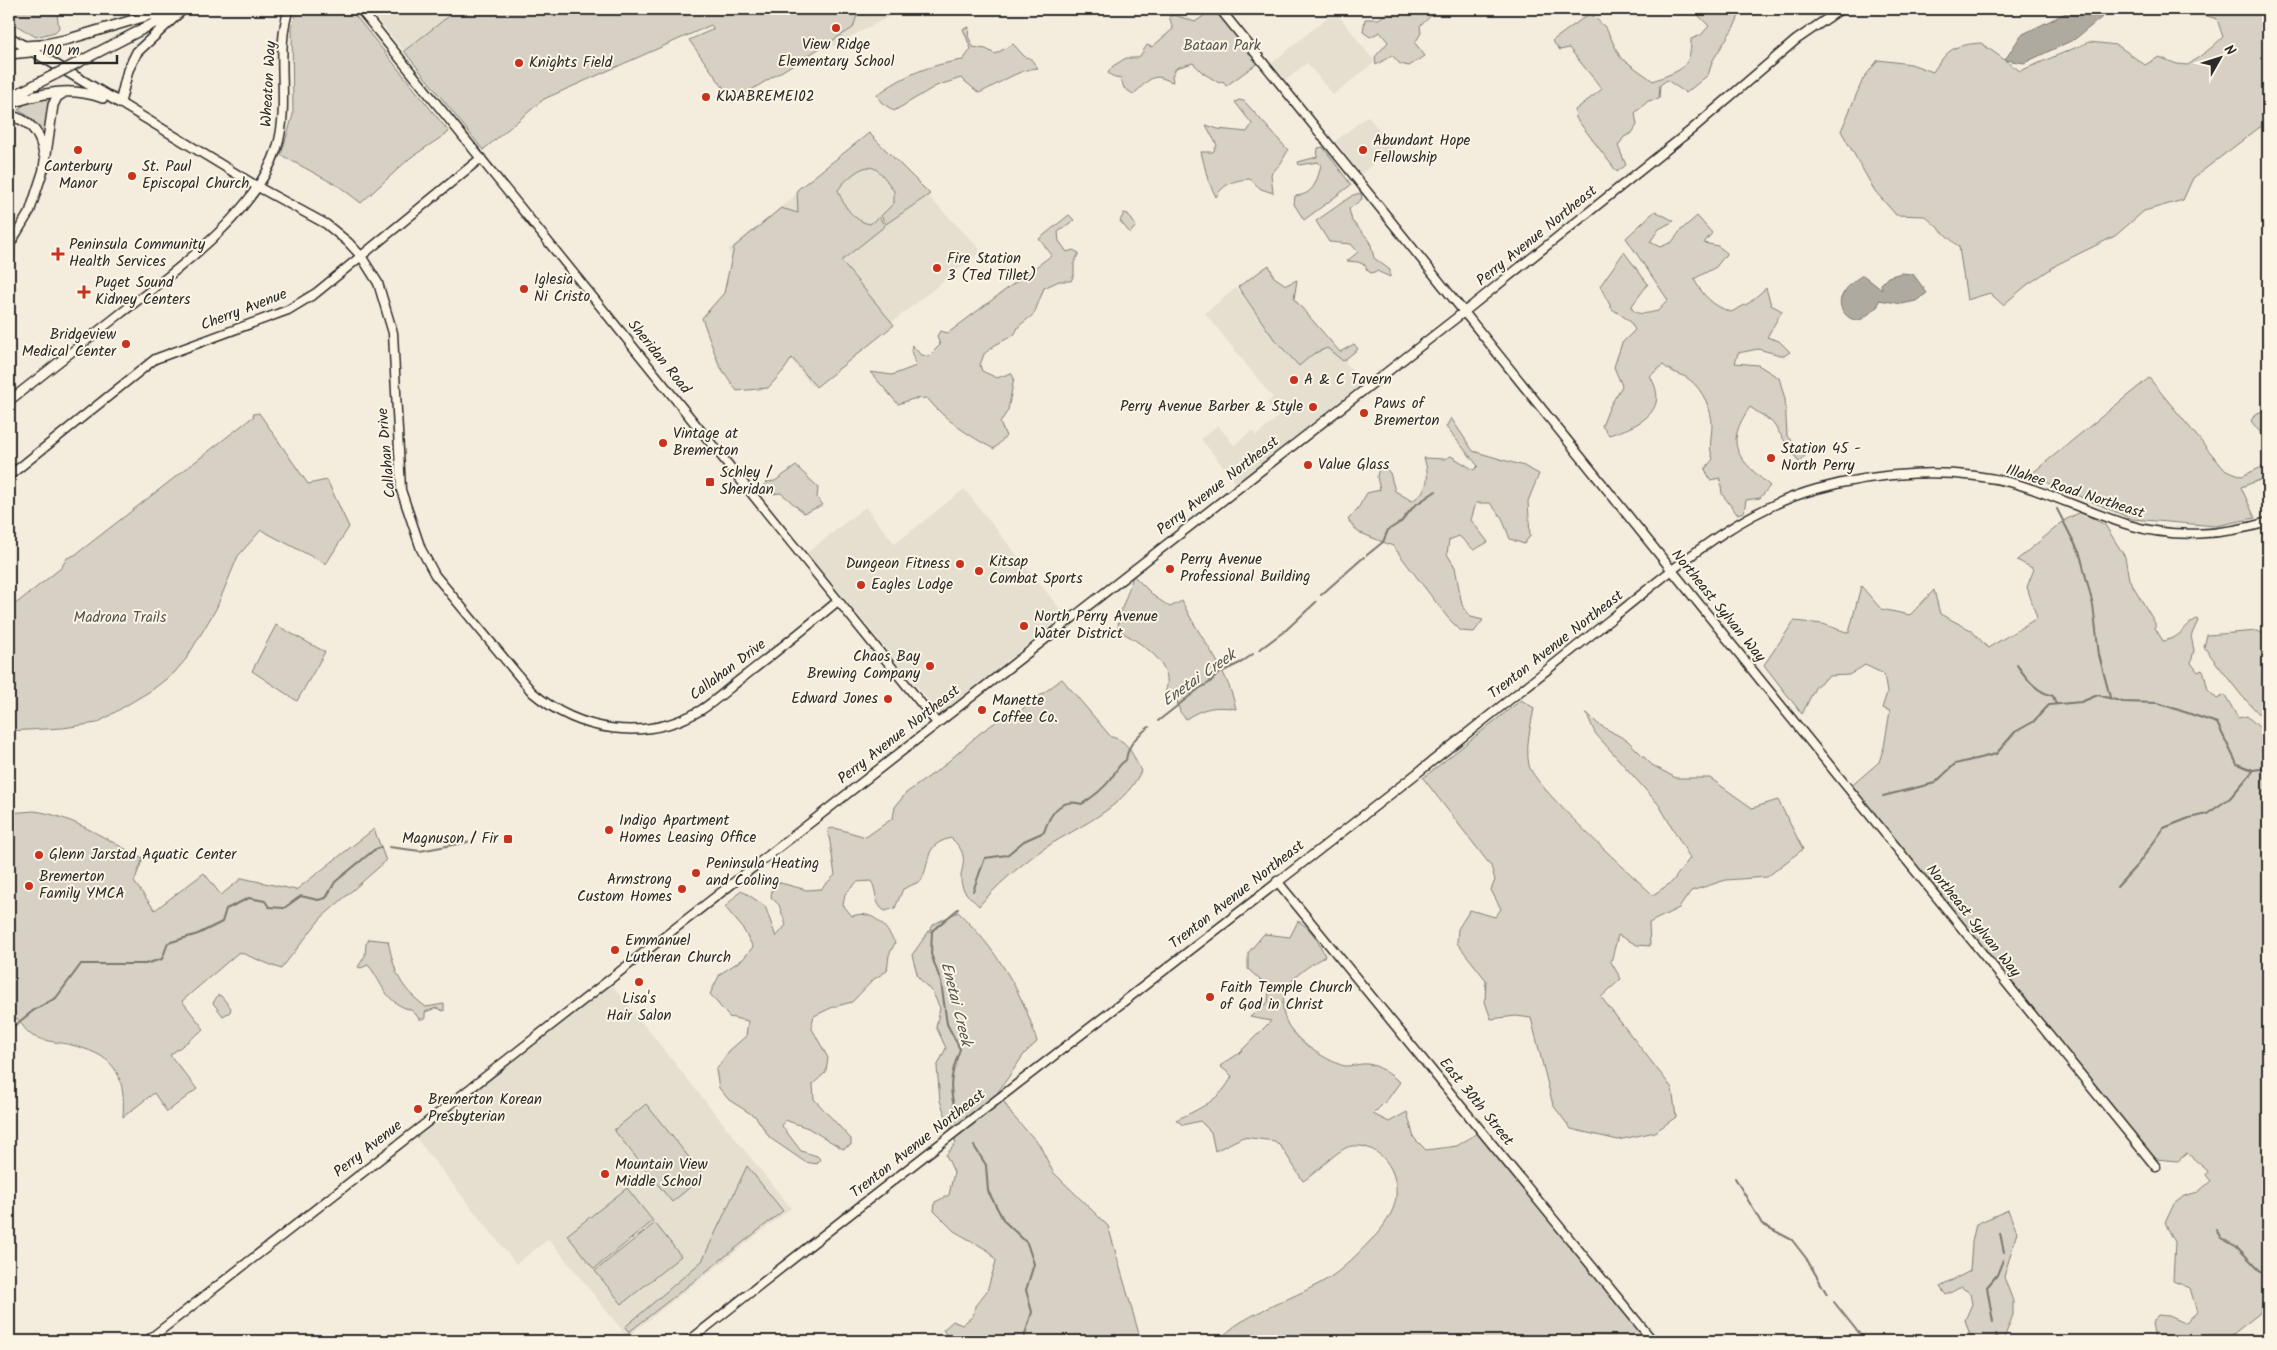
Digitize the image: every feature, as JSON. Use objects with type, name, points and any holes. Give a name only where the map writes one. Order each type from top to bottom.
[{"type":"main road","points":[[23,46],[41,45],[69,38],[170,9]]},
{"type":"main road","points":[[9,98],[183,9]]},
{"type":"main road","points":[[120,104],[128,70],[137,52],[183,9]]},
{"type":"main road","name":"Wheaton Way","points":[[9,401],[157,286],[227,224],[258,187],[276,151],[283,117],[284,48],[289,9]]},
{"type":"main road","name":"Sheridan Road","points":[[360,9],[937,723]]},
{"type":"main road","name":"Northeast Sylvan Way","points":[[1220,9],[1672,571],[2156,1167]]},
{"type":"main road","name":"Perry Avenue Northeast","points":[[608,980],[1464,312],[1690,131],[1796,40],[1841,9]]},
{"type":"main road","points":[[9,37],[120,104]]},
{"type":"main road","points":[[9,54],[23,51],[35,53]]},
{"type":"main road","points":[[9,104],[51,92],[66,91],[90,93],[120,104]]},
{"type":"main road","points":[[9,246],[30,211],[44,168],[55,100],[66,91]]},
{"type":"main road","name":"Callahan Drive","points":[[120,104],[258,187],[326,224],[348,242],[361,256],[378,283],[393,333],[401,491],[421,548],[435,575],[532,692],[549,707],[571,719],[600,728],[631,730],[663,725],[678,720],[701,710],[838,601]]},
{"type":"main road","points":[[9,116],[27,122],[36,132],[44,152],[44,168]]},
{"type":"main road","name":"Cherry Avenue","points":[[9,476],[155,359],[290,309],[316,293],[481,158]]},
{"type":"main road","name":"Illahee Road Northeast","points":[[1814,489],[1890,476],[1969,476],[2031,488],[2114,520],[2154,531],[2219,533],[2245,529],[2268,522]]},
{"type":"main road","name":"Trenton Avenue Northeast","points":[[689,1341],[1672,571],[1737,524],[1777,503],[1814,489]]},
{"type":"main road","name":"East 30th Street","points":[[1277,882],[1653,1341]]},
{"type":"main road","name":"Perry Avenue","points":[[147,1341],[608,980]]},
{"type":"shaded area","points":[[369,9],[458,9],[404,51]]},
{"type":"shaded area","name":"View Ridge Elementary School","points":[[790,9],[903,9],[824,51]]},
{"type":"shaded area","points":[[2074,9],[2120,9],[2106,14],[2075,39],[2024,63],[2005,60],[2021,35]]},
{"type":"shaded area","points":[[1335,11],[1375,62],[1333,95],[1307,63],[1286,80],[1272,63]]},
{"type":"shaded area","points":[[1368,116],[1393,148],[1361,174],[1335,141]]},
{"type":"shaded area","points":[[869,135],[979,248],[979,253],[812,386],[767,329],[782,317],[728,250]]},
{"type":"shaded area","points":[[1901,273],[1913,274],[1927,293],[1916,301],[1902,304],[1879,300],[1878,306],[1862,319],[1853,319],[1845,314],[1841,307],[1841,298],[1850,285],[1860,277],[1863,275],[1882,290],[1881,284],[1888,277]]},
{"type":"shaded area","points":[[1236,288],[1295,362],[1326,338],[1363,384],[1237,484],[1201,439],[1218,425],[1234,445],[1252,431],[1256,436],[1278,417],[1267,403],[1273,398],[1205,313]]},
{"type":"shaded area","points":[[964,489],[1065,615],[940,714],[807,553],[865,507],[895,544]]},
{"type":"shaded area","name":"Mountain View Middle School","points":[[608,980],[791,1208],[632,1333],[629,1339],[549,1239],[516,1264],[412,1133]]},
{"type":"green space","points":[[9,9],[47,9],[57,14],[59,28],[55,32],[36,37],[9,21]]},
{"type":"green space","points":[[298,9],[350,9],[449,132],[410,158],[361,203],[340,187],[281,155],[293,115],[292,27]]},
{"type":"green space","points":[[458,9],[859,9],[853,28],[733,101],[689,40],[714,29],[711,25],[544,99],[483,150],[404,51]]},
{"type":"green space","name":"Bataan Park","points":[[1213,9],[1220,9],[1262,60],[1226,86],[1223,81],[1219,83],[1203,73],[1193,63],[1176,68],[1172,76],[1173,82],[1159,77],[1153,78],[1133,94],[1124,88],[1121,79],[1115,78],[1108,73],[1113,66],[1126,58],[1140,56],[1147,45],[1152,47],[1173,29],[1169,16],[1175,15],[1195,22]]},
{"type":"green space","points":[[1391,9],[1411,9],[1416,14],[1423,9],[1431,9],[1434,13],[1420,26],[1421,33],[1415,43],[1425,56],[1409,66],[1400,64],[1392,55],[1376,65],[1375,57],[1388,42],[1380,32],[1370,37],[1363,32],[1365,19],[1379,19]]},
{"type":"green space","points":[[1692,9],[1742,9],[1735,25],[1713,60],[1708,75],[1686,93],[1667,80],[1660,85],[1659,99],[1648,101],[1635,113],[1637,125],[1632,133],[1624,137],[1618,146],[1626,165],[1617,172],[1576,118],[1575,110],[1602,89],[1569,48],[1560,50],[1552,41],[1590,13],[1606,28],[1620,57],[1653,81],[1682,68],[1689,58],[1691,39],[1701,35],[1709,26]]},
{"type":"green space","points":[[2185,9],[2268,9],[2268,121],[2193,178],[2183,200],[2144,211],[2115,236],[2058,264],[2027,285],[2003,305],[1990,293],[1967,300],[1959,247],[1925,216],[1896,215],[1875,191],[1841,131],[1863,79],[1878,60],[1911,64],[1933,72],[1947,53],[1957,47],[1981,43],[2020,71],[2089,42],[2117,45],[2145,65],[2159,57],[2177,64],[2188,65],[2223,37],[2217,19]]},
{"type":"green space","points":[[969,27],[968,36],[973,47],[986,49],[995,54],[1013,44],[1025,57],[1030,58],[1038,68],[1023,71],[979,93],[961,78],[936,86],[894,111],[881,102],[877,95],[907,76],[928,68],[963,60],[971,49],[963,29]]},
{"type":"green space","points":[[41,97],[53,97],[46,143],[36,124],[18,110],[25,104]]},
{"type":"green space","points":[[1239,100],[1244,101],[1288,150],[1281,163],[1271,174],[1273,193],[1261,189],[1250,179],[1239,180],[1226,185],[1216,197],[1208,180],[1201,152],[1213,152],[1217,145],[1206,125],[1218,129],[1247,132],[1252,124],[1235,102]]},
{"type":"green space","points":[[869,133],[930,194],[886,224],[881,216],[894,203],[894,191],[878,170],[868,167],[862,169],[848,179],[838,190],[849,212],[859,220],[870,224],[879,217],[885,226],[841,261],[894,325],[816,387],[792,358],[768,388],[737,391],[719,365],[702,318],[724,293],[734,247],[781,208],[798,213],[797,190]]},
{"type":"green space","points":[[1323,147],[1351,185],[1304,220],[1294,204],[1295,196],[1311,190],[1316,182],[1321,165],[1318,162],[1299,165],[1298,162],[1317,157],[1318,148]]},
{"type":"green space","points":[[1361,193],[1362,199],[1349,209],[1352,221],[1370,241],[1374,258],[1390,270],[1390,277],[1377,271],[1371,273],[1365,265],[1358,262],[1347,261],[1358,252],[1351,244],[1329,242],[1316,221],[1353,195]]},
{"type":"green space","points":[[1655,211],[1674,221],[1659,229],[1650,242],[1660,247],[1672,242],[1681,230],[1697,216],[1712,233],[1704,243],[1718,246],[1727,253],[1716,267],[1694,279],[1704,295],[1713,303],[1731,312],[1749,303],[1766,288],[1771,305],[1782,311],[1767,337],[1779,341],[1790,352],[1784,356],[1758,349],[1738,353],[1735,363],[1758,365],[1779,378],[1785,399],[1787,436],[1805,456],[1799,462],[1772,422],[1750,407],[1737,432],[1736,442],[1738,451],[1742,459],[1770,486],[1760,498],[1746,500],[1744,512],[1737,514],[1722,494],[1720,478],[1710,480],[1705,469],[1713,459],[1710,446],[1712,418],[1702,394],[1687,378],[1663,365],[1650,376],[1657,399],[1649,415],[1631,427],[1609,435],[1602,426],[1610,406],[1622,386],[1614,367],[1622,343],[1635,330],[1630,321],[1612,309],[1600,286],[1624,252],[1648,284],[1631,307],[1633,310],[1643,314],[1658,311],[1668,300],[1626,238]]},
{"type":"green space","points":[[1124,213],[1128,214],[1136,226],[1130,233],[1120,221]]},
{"type":"green space","points":[[1069,215],[1074,220],[1058,232],[1059,241],[1067,252],[1073,250],[1079,253],[1074,263],[1074,275],[1071,281],[1059,281],[1044,288],[1034,314],[1019,326],[1014,335],[995,345],[984,354],[980,365],[982,371],[997,378],[1011,373],[1014,378],[1008,410],[1000,423],[1006,436],[994,449],[958,427],[927,398],[913,399],[898,404],[870,372],[892,375],[916,366],[911,351],[912,345],[920,354],[928,357],[940,345],[937,336],[940,331],[948,333],[1052,255],[1039,239]]},
{"type":"green space","points":[[1269,265],[1274,277],[1286,285],[1297,280],[1294,299],[1340,352],[1354,344],[1358,349],[1343,361],[1327,348],[1313,354],[1299,366],[1274,339],[1238,287]]},
{"type":"green space","points":[[2149,378],[2224,469],[2242,476],[2264,466],[2268,459],[2268,477],[2241,487],[2255,518],[2216,526],[2132,519],[2030,475]]},
{"type":"green space","points":[[2268,409],[2268,442],[2251,421],[2255,414]]},
{"type":"green space","name":"Madrona Trails","points":[[259,413],[308,484],[327,480],[349,527],[326,564],[261,530],[238,556],[216,609],[186,659],[174,673],[152,690],[97,723],[63,728],[9,731],[9,609],[61,568],[67,558],[75,555],[254,416],[253,414]]},
{"type":"green space","points":[[1451,418],[1473,451],[1524,466],[1539,474],[1528,501],[1530,536],[1524,544],[1510,539],[1502,518],[1490,503],[1476,503],[1471,520],[1488,542],[1474,550],[1459,536],[1449,540],[1447,554],[1455,567],[1462,605],[1471,617],[1483,620],[1474,632],[1461,631],[1448,618],[1393,546],[1358,532],[1348,520],[1367,493],[1380,490],[1377,477],[1380,462],[1390,473],[1395,491],[1412,501],[1418,497],[1427,483],[1424,458],[1444,459],[1451,456],[1474,470],[1478,466],[1446,427]]},
{"type":"green space","points":[[796,466],[818,487],[817,498],[823,505],[804,513],[781,493],[764,495],[762,489],[767,482],[775,481]]},
{"type":"green space","points":[[2081,512],[2105,525],[2125,557],[2129,579],[2155,623],[2155,628],[2163,641],[2175,637],[2197,619],[2198,621],[2191,636],[2194,650],[2191,663],[2198,672],[2202,670],[2208,690],[2217,699],[2225,695],[2238,718],[2247,716],[2261,729],[2261,746],[2268,746],[2268,1286],[2260,1313],[2224,1341],[2155,1341],[2152,1323],[2158,1315],[2169,1316],[2185,1323],[2197,1312],[2190,1288],[2173,1281],[2175,1242],[2165,1223],[2174,1204],[2184,1196],[2198,1192],[2211,1181],[2206,1175],[2208,1171],[2187,1153],[2178,1161],[2155,1159],[1849,788],[1879,762],[1884,747],[1890,711],[1882,708],[1887,693],[1884,674],[1865,665],[1849,675],[1829,676],[1816,686],[1802,714],[1764,665],[1794,621],[1823,624],[1849,633],[1861,586],[1881,609],[1910,615],[1934,590],[1940,614],[1971,630],[1988,648],[2037,618],[2027,587],[2034,569],[2017,560],[2065,520]]},
{"type":"green space","points":[[1133,575],[1155,597],[1170,607],[1182,601],[1226,679],[1236,709],[1210,708],[1186,719],[1180,712],[1176,697],[1165,693],[1166,672],[1161,663],[1145,647],[1118,630],[1118,623]]},
{"type":"green space","points":[[276,625],[325,652],[297,701],[252,671]]},
{"type":"green space","points":[[2258,631],[2268,637],[2268,723],[2241,695],[2204,647],[2207,635]]},
{"type":"green space","points":[[1062,679],[1111,737],[1122,741],[1126,745],[1133,754],[1141,771],[1133,785],[1110,808],[1039,852],[1000,884],[979,906],[965,892],[962,885],[962,853],[959,846],[951,838],[942,841],[932,849],[921,881],[903,889],[895,908],[885,911],[881,908],[871,881],[857,882],[845,894],[843,905],[852,916],[860,914],[878,920],[895,943],[889,955],[887,971],[874,979],[852,1002],[833,1007],[814,1016],[811,1027],[828,1058],[826,1072],[813,1084],[814,1099],[851,1139],[851,1145],[843,1149],[808,1128],[785,1120],[782,1126],[801,1151],[817,1156],[820,1159],[817,1164],[805,1162],[770,1138],[756,1117],[729,1100],[719,1088],[716,1070],[729,1051],[746,1036],[748,1021],[729,1017],[710,994],[720,974],[743,959],[753,947],[742,927],[725,907],[741,890],[765,906],[776,937],[786,925],[779,905],[771,897],[773,881],[807,890],[821,889],[835,875],[828,829],[835,828],[866,837],[893,818],[895,807],[906,793],[941,768],[980,733],[1003,717],[1016,714]]},
{"type":"green space","points":[[1521,700],[1534,708],[1529,736],[1528,758],[1534,776],[1564,810],[1653,895],[1672,882],[1690,858],[1659,805],[1595,733],[1586,712],[1598,724],[1628,741],[1652,765],[1676,778],[1710,778],[1752,808],[1778,800],[1803,849],[1767,877],[1726,880],[1691,891],[1679,908],[1649,923],[1650,946],[1637,945],[1618,935],[1611,962],[1621,979],[1601,997],[1672,1088],[1676,1117],[1655,1132],[1618,1140],[1571,1129],[1553,1105],[1531,1018],[1516,1016],[1491,1019],[1485,1002],[1486,980],[1457,943],[1458,929],[1470,910],[1495,917],[1501,909],[1491,890],[1495,880],[1491,866],[1423,778]]},
{"type":"green space","points":[[34,811],[63,818],[77,824],[143,858],[134,882],[155,910],[204,873],[221,895],[242,878],[296,890],[374,829],[386,861],[321,918],[281,969],[239,952],[182,1001],[204,1029],[170,1055],[197,1089],[167,1112],[154,1093],[123,1117],[122,1088],[119,1076],[106,1059],[83,1048],[37,1038],[29,1033],[17,1018],[9,1025],[9,813]]},
{"type":"green space","points":[[958,912],[984,940],[1006,971],[1024,1006],[1037,1042],[1025,1053],[998,1092],[1012,1115],[1039,1144],[1053,1172],[1108,1226],[1141,1341],[951,1341],[943,1330],[953,1321],[962,1325],[973,1316],[975,1306],[987,1291],[996,1261],[989,1251],[954,1231],[934,1211],[935,1202],[949,1195],[954,1172],[946,1155],[956,1143],[940,1101],[937,1067],[946,1048],[936,1027],[940,1008],[933,993],[918,977],[912,955],[934,924]]},
{"type":"green space","points":[[1298,921],[1314,936],[1325,956],[1295,977],[1284,995],[1283,1009],[1286,1021],[1294,1033],[1316,1052],[1341,1065],[1364,1064],[1376,1066],[1400,1082],[1388,1099],[1373,1114],[1389,1122],[1407,1112],[1414,1138],[1426,1150],[1457,1146],[1482,1130],[1653,1341],[1217,1341],[1241,1322],[1318,1284],[1340,1270],[1381,1229],[1394,1206],[1396,1184],[1393,1174],[1382,1156],[1373,1150],[1352,1146],[1347,1148],[1303,1181],[1282,1148],[1275,1141],[1243,1137],[1215,1151],[1211,1132],[1200,1121],[1183,1125],[1176,1120],[1216,1098],[1232,1076],[1220,1066],[1238,1054],[1271,1021],[1250,1017],[1268,1002],[1269,988],[1248,969],[1248,953],[1264,934],[1290,937]]},
{"type":"green space","points":[[369,939],[388,941],[396,971],[404,986],[426,1007],[444,1004],[444,1011],[436,1008],[425,1012],[425,1019],[419,1019],[411,1010],[391,999],[368,965],[361,968],[358,967],[365,956],[366,944]]},
{"type":"green space","points":[[218,995],[231,1008],[230,1012],[223,1016],[213,1003]]},
{"type":"green space","points":[[646,1104],[704,1176],[672,1202],[614,1130]]},
{"type":"green space","points":[[747,1166],[783,1211],[629,1332],[625,1327],[702,1261]]},
{"type":"green space","points":[[627,1188],[653,1221],[594,1269],[567,1235]]},
{"type":"green space","points":[[2008,1210],[2017,1232],[2004,1277],[2013,1301],[2013,1315],[2003,1341],[1972,1341],[1965,1320],[1972,1304],[1970,1293],[1961,1287],[1946,1295],[1940,1287],[1970,1271],[1972,1242],[1976,1224]]},
{"type":"green space","points":[[655,1223],[681,1256],[622,1304],[595,1271]]},
{"type":"waterway","name":"Enetai Creek","points":[[1367,555],[1383,542],[1388,530],[1401,522],[1414,506],[1436,491]]},
{"type":"waterway","points":[[2057,509],[2080,554],[2093,605],[2099,655],[2110,697]]},
{"type":"waterway","name":"Enetai Creek","points":[[1321,595],[1364,557]]},
{"type":"waterway","name":"Enetai Creek","points":[[1259,650],[1286,630],[1316,602]]},
{"type":"waterway","name":"Enetai Creek","points":[[1158,721],[1209,683],[1219,673],[1242,662],[1253,654]]},
{"type":"waterway","points":[[2017,665],[2028,680],[2037,688],[2053,696],[2056,704]]},
{"type":"waterway","points":[[1883,796],[1935,783],[1955,764],[1996,754],[2015,732],[2033,722],[2049,705],[2081,702],[2098,695],[2123,702],[2158,703],[2217,723],[2237,764],[2253,770],[2268,768]]},
{"type":"waterway","name":"Enetai Creek","points":[[973,891],[985,858],[1007,855],[1024,841],[1044,832],[1049,819],[1062,805],[1074,802],[1082,804],[1094,796],[1108,783],[1119,766],[1126,760],[1129,749],[1134,741],[1149,727]]},
{"type":"waterway","points":[[2117,887],[2138,864],[2164,828],[2189,818],[2207,814],[2230,798],[2253,771]]},
{"type":"waterway","points":[[389,847],[420,851],[468,842]]},
{"type":"waterway","points":[[9,1030],[34,1010],[56,998],[81,964],[145,964],[162,959],[168,943],[198,934],[222,922],[226,909],[249,898],[265,901],[269,907],[284,908],[301,896],[318,900],[326,898],[335,882],[374,850],[381,847]]},
{"type":"waterway","name":"Enetai Creek","points":[[957,1114],[952,1097],[951,1081],[960,1049],[947,1024],[941,982],[931,954],[932,931],[958,909]]},
{"type":"waterway","name":"Enetai Creek","points":[[974,1146],[986,1165],[988,1191],[1004,1221],[1027,1243],[1034,1264],[1026,1290],[1032,1312],[1023,1341]]},
{"type":"waterway","points":[[1735,1178],[1762,1224],[1792,1240],[1806,1258],[1827,1294]]},
{"type":"waterway","points":[[2216,1230],[2221,1238],[2237,1247],[2268,1279]]},
{"type":"waterway","points":[[2000,1233],[2004,1252]]},
{"type":"waterway","points":[[1993,1322],[1987,1287],[1997,1275],[2003,1260]]},
{"type":"waterway","points":[[1834,1302],[1865,1341]]},
{"type":"waterway","points":[[1996,1334],[1998,1341]]},
{"type":"place","name":"View Ridge Elementary School","points":[[836,28]]},
{"type":"place","name":"Knights Field","points":[[519,63]]},
{"type":"place","name":"KWABREME102","points":[[706,97]]},
{"type":"place","name":"Canterbury Manor","points":[[78,150]]},
{"type":"place","name":"Abundant Hope Fellowship","points":[[1363,150]]},
{"type":"place","name":"St. Paul Episcopal Church","points":[[132,176]]},
{"type":"place","name":"Peninsula Community Health Services","points":[[58,254]]},
{"type":"place","name":"Fire Station 3 (Ted Tillet)","points":[[937,268]]},
{"type":"place","name":"Iglesia Ni Cristo","points":[[524,289]]},
{"type":"place","name":"Puget Sound Kidney Centers","points":[[84,292]]},
{"type":"place","name":"Bridgeview Medical Center","points":[[126,344]]},
{"type":"place","name":"A & C Tavern","points":[[1294,380]]},
{"type":"place","name":"Perry Avenue Barber & Style","points":[[1313,407]]},
{"type":"place","name":"Paws of Bremerton","points":[[1364,413]]},
{"type":"place","name":"Vintage at Bremerton","points":[[663,443]]},
{"type":"place","name":"Station 45 - North Perry","points":[[1771,458]]},
{"type":"place","name":"Value Glass","points":[[1308,465]]},
{"type":"place","name":"Schley / Sheridan","points":[[710,482]]},
{"type":"place","name":"Dungeon Fitness","points":[[960,564]]},
{"type":"place","name":"Perry Avenue Professional Building","points":[[1170,569]]},
{"type":"place","name":"Kitsap Combat Sports","points":[[979,571]]},
{"type":"place","name":"Eagles Lodge","points":[[861,585]]},
{"type":"place","name":"North Perry Avenue Water District","points":[[1024,626]]},
{"type":"place","name":"Chaos Bay Brewing Company","points":[[930,666]]},
{"type":"place","name":"Edward Jones","points":[[888,699]]},
{"type":"place","name":"Manette Coffee Co.","points":[[982,710]]},
{"type":"place","name":"Indigo Apartment Homes Leasing Office","points":[[609,830]]},
{"type":"place","name":"Magnuson / Fir","points":[[508,839]]},
{"type":"place","name":"Glenn Jarstad Aquatic Center","points":[[39,855]]},
{"type":"place","name":"Peninsula Heating and Cooling","points":[[696,873]]},
{"type":"place","name":"Bremerton Family YMCA","points":[[29,886]]},
{"type":"place","name":"Armstrong Custom Homes","points":[[682,889]]},
{"type":"place","name":"Emmanuel Lutheran Church","points":[[615,950]]},
{"type":"place","name":"Lisa's Hair Salon","points":[[639,982]]},
{"type":"place","name":"Faith Temple Church of God in Christ","points":[[1210,997]]},
{"type":"place","name":"Bremerton Korean Presbyterian","points":[[418,1109]]},
{"type":"place","name":"Mountain View Middle School","points":[[605,1174]]}]
